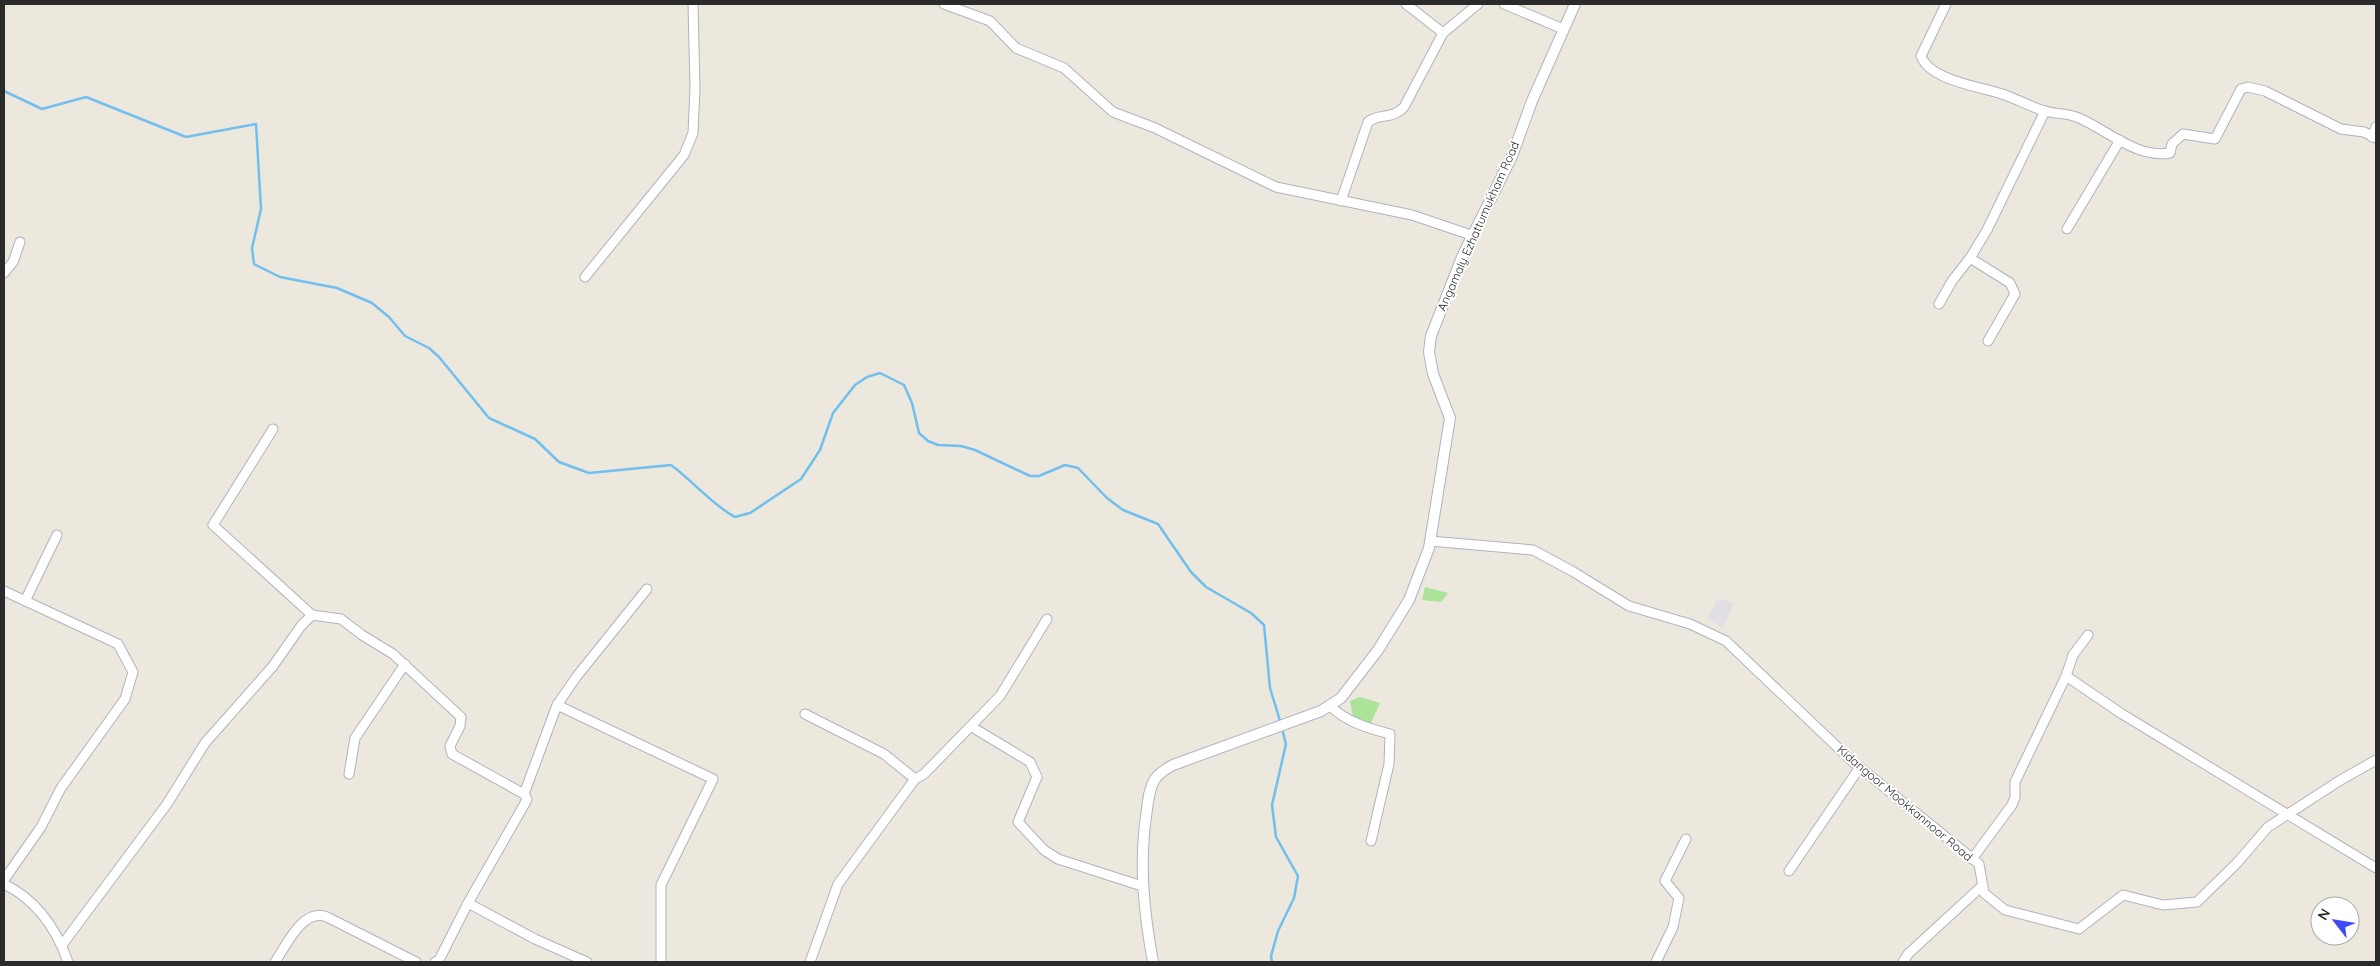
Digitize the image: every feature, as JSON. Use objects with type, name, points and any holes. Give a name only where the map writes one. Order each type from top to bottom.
[{"type":"street","points":[[585,277],[684,154],[693,133],[695,88],[693,4]]},
{"type":"street","points":[[944,4],[990,21],[1016,48],[1064,68],[1113,112],[1155,128],[1276,187],[1412,215],[1474,236]]},
{"type":"street","points":[[1406,4],[1443,33]]},
{"type":"street","points":[[1341,201],[1368,122],[1374,118],[1395,115],[1404,107],[1443,33],[1478,4]]},
{"type":"street","points":[[1504,4],[1563,30]]},
{"type":"street","name":"Angamaly Ezhattumukham Road","points":[[1153,962],[1144,914],[1142,886],[1144,830],[1149,793],[1160,773],[1173,765],[1205,752],[1330,706],[1341,698],[1353,685],[1409,600],[1430,541],[1450,418],[1433,374],[1429,352],[1431,336],[1462,257],[1509,164],[1532,101],[1574,4]]},
{"type":"street","points":[[1946,4],[1921,56],[1923,62],[1956,82],[1990,90],[2045,111],[2077,117],[2140,151],[2158,155],[2170,152],[2172,144],[2182,134],[2215,139],[2241,89],[2248,87],[2265,91],[2341,128],[2364,132],[2374,138],[2376,127]]},
{"type":"street","points":[[1939,304],[1952,281],[1970,258],[1987,230],[2045,111]]},
{"type":"street","points":[[2067,229],[2120,140]]},
{"type":"street","points":[[4,273],[13,262],[20,242]]},
{"type":"street","points":[[1970,258],[2010,282],[2015,294],[1988,340]]},
{"type":"street","points":[[273,429],[213,525],[312,614],[341,619],[405,664],[461,717],[460,726],[450,746],[452,754],[524,794]]},
{"type":"street","points":[[25,601],[57,536]]},
{"type":"street","name":"Kidangoor Mookkannoor Road","points":[[1430,541],[1533,550],[1572,571],[1629,606],[1690,624],[1726,640],[1860,767],[1979,864],[1984,893],[2005,910],[2078,929],[2123,895],[2163,905],[2197,902],[2237,863],[2268,827],[2287,813],[2376,760]]},
{"type":"street","points":[[435,962],[439,960],[468,903],[524,805],[526,799],[524,794],[557,705],[577,676],[647,589]]},
{"type":"street","points":[[4,591],[118,644],[133,672],[125,699],[62,788],[44,820],[4,880]]},
{"type":"street","points":[[62,945],[167,804],[205,743],[272,666],[312,614]]},
{"type":"street","points":[[810,962],[838,884],[915,779],[924,774],[972,727],[1000,696],[1047,619]]},
{"type":"street","points":[[1972,859],[2012,805],[2015,797],[2015,782],[2066,676],[2073,655],[2088,635]]},
{"type":"street","points":[[349,774],[355,738],[405,664]]},
{"type":"street","points":[[2066,676],[2122,714],[2376,868]]},
{"type":"street","points":[[557,705],[713,779],[661,885],[660,962]]},
{"type":"street","points":[[1330,706],[1343,718],[1370,729],[1390,734],[1390,764],[1372,841]]},
{"type":"street","points":[[805,714],[884,754],[915,779]]},
{"type":"street","points":[[972,727],[983,732],[1012,753],[1030,762],[1037,777],[1018,822],[1044,850],[1058,859],[1142,886]]},
{"type":"street","points":[[1789,871],[1860,767]]},
{"type":"street","points":[[1656,962],[1673,927],[1679,898],[1665,881],[1686,839]]},
{"type":"street","points":[[4,884],[29,899],[52,927],[62,945],[68,962]]},
{"type":"street","points":[[1903,962],[1908,954],[1983,885]]},
{"type":"street","points":[[468,903],[535,939],[588,962]]},
{"type":"street","points":[[275,962],[304,920],[317,914],[327,916],[416,962]]},
{"type":"shaded area","points":[[1718,598],[1734,604],[1723,627],[1707,619]]},
{"type":"green space","points":[[1425,587],[1448,593],[1441,602],[1422,600]]},
{"type":"green space","points":[[1360,697],[1380,703],[1370,725],[1353,718],[1350,701]]},
{"type":"waterway","points":[[4,91],[42,109],[86,97],[186,137],[256,124],[261,209],[252,248],[254,264],[280,277],[337,288],[372,303],[389,317],[405,336],[429,348],[439,357],[489,418],[535,439],[559,462],[589,473],[671,465],[726,512],[735,517],[750,513],[801,479],[820,450],[833,413],[855,385],[867,377],[880,373],[904,385],[912,403],[919,433],[928,441],[938,445],[961,446],[975,450],[1030,476],[1039,476],[1065,465],[1078,468],[1107,498],[1123,510],[1158,524],[1191,572],[1206,587],[1251,613],[1264,625],[1270,688],[1281,724]]},
{"type":"waterway","points":[[1272,962],[1271,956],[1278,931],[1294,898],[1298,876],[1276,837],[1272,805],[1286,744],[1282,729]]}]
